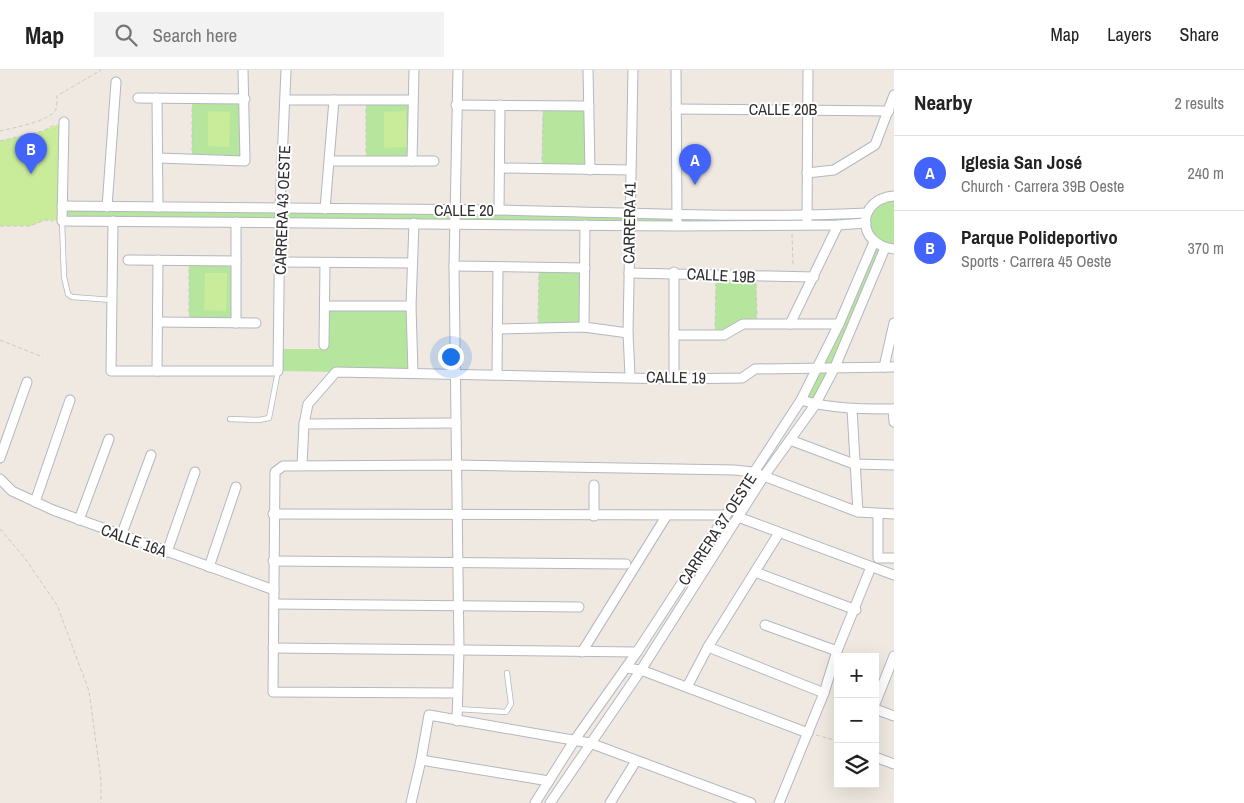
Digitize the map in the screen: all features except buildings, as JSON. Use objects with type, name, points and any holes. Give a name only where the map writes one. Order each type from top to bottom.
[{"type":"street","points":[[158,158],[245,161],[243,70]]},
{"type":"street","name":"CARRERA 43 OESTE","points":[[278,370],[280,208],[286,70]]},
{"type":"street","points":[[412,161],[414,70]]},
{"type":"street","points":[[457,721],[459,649],[458,465],[454,266],[458,70]]},
{"type":"street","points":[[588,70],[590,170]]},
{"type":"street","name":"CARRERA 41","points":[[630,376],[628,333],[633,70]]},
{"type":"street","points":[[676,70],[677,226]]},
{"type":"street","points":[[806,221],[808,70]]},
{"type":"street","points":[[107,207],[116,82]]},
{"type":"street","points":[[808,173],[834,170],[875,144],[894,95]]},
{"type":"street","points":[[138,98],[192,97],[245,99]]},
{"type":"street","points":[[157,98],[158,207]]},
{"type":"street","points":[[286,100],[412,100]]},
{"type":"street","points":[[325,209],[334,100]]},
{"type":"street","points":[[456,105],[589,106]]},
{"type":"street","points":[[500,105],[500,210]]},
{"type":"street","name":"CALLE 20B","points":[[676,109],[889,111]]},
{"type":"street","points":[[62,221],[64,122]]},
{"type":"street","points":[[330,161],[434,161]]},
{"type":"street","points":[[500,168],[630,170]]},
{"type":"street","points":[[890,248],[874,242],[869,236],[866,218],[878,200],[894,196]]},
{"type":"street","name":"CALLE 20","points":[[62,206],[500,210],[806,221],[838,225],[866,218]]},
{"type":"street","name":"CALLE 20","points":[[62,221],[792,226],[806,221],[866,218]]},
{"type":"street","points":[[112,221],[111,371],[278,370]]},
{"type":"street","points":[[236,222],[236,323]]},
{"type":"street","points":[[413,373],[411,306],[414,223]]},
{"type":"street","points":[[584,327],[585,225]]},
{"type":"street","points":[[790,324],[838,225]]},
{"type":"street","name":"CARRERA 37 OESTE","points":[[535,803],[574,741],[637,652],[801,400],[820,367],[874,242]]},
{"type":"street","name":"CARRERA 37 OESTE","points":[[550,803],[641,670],[764,476],[816,404],[890,248]]},
{"type":"street","points":[[128,260],[236,261]]},
{"type":"street","points":[[157,371],[158,260]]},
{"type":"street","points":[[280,262],[412,263]]},
{"type":"street","points":[[324,345],[325,263]]},
{"type":"street","points":[[454,266],[585,268]]},
{"type":"street","points":[[497,374],[498,267]]},
{"type":"street","points":[[674,272],[674,379]]},
{"type":"street","name":"CALLE 19B","points":[[629,273],[674,272],[756,277],[814,277]]},
{"type":"street","points":[[325,306],[411,306]]},
{"type":"street","points":[[158,322],[256,323]]},
{"type":"street","points":[[674,335],[724,335],[743,324],[839,324]]},
{"type":"street","points":[[884,367],[894,324]]},
{"type":"street","points":[[497,329],[584,327],[628,333]]},
{"type":"street","name":"CALLE 19","points":[[302,465],[304,424],[308,404],[336,372],[630,376],[674,379],[742,378],[755,369],[894,367]]},
{"type":"street","points":[[0,458],[27,382]]},
{"type":"street","points":[[35,502],[70,400]]},
{"type":"street","points":[[801,400],[816,404],[852,408],[894,410],[894,422]]},
{"type":"street","points":[[852,408],[858,512]]},
{"type":"street","points":[[304,424],[456,423]]},
{"type":"street","points":[[79,520],[109,439]]},
{"type":"street","points":[[790,440],[854,464],[894,465]]},
{"type":"street","points":[[121,536],[151,455]]},
{"type":"street","points":[[457,693],[273,692],[273,514],[275,472],[283,466],[302,465],[458,465],[753,472],[858,512],[894,514]]},
{"type":"street","points":[[167,552],[195,472]]},
{"type":"street","name":"CALLE 16A","points":[[0,479],[12,491],[79,520],[274,590]]},
{"type":"street","points":[[594,485],[594,516]]},
{"type":"street","points":[[210,567],[236,487]]},
{"type":"street","points":[[273,514],[726,515]]},
{"type":"street","points":[[878,514],[878,558],[894,558]]},
{"type":"street","points":[[582,652],[667,515]]},
{"type":"street","points":[[738,518],[894,575]]},
{"type":"street","points":[[686,687],[779,533]]},
{"type":"street","points":[[273,561],[626,564]]},
{"type":"street","points":[[779,803],[824,693],[837,651],[856,610],[871,567]]},
{"type":"street","points":[[755,572],[856,610]]},
{"type":"street","points":[[274,604],[579,607]]},
{"type":"street","points":[[765,625],[837,651]]},
{"type":"street","points":[[274,648],[637,652]]},
{"type":"street","points":[[708,648],[824,693]]},
{"type":"street","points":[[878,698],[892,668],[894,656]]},
{"type":"street","points":[[626,668],[641,670],[808,733]]},
{"type":"street","points":[[879,710],[894,716]]},
{"type":"street","points":[[411,803],[429,715],[590,743],[751,803]]},
{"type":"street","points":[[879,758],[894,764]]},
{"type":"street","points":[[421,760],[549,781]]},
{"type":"street","points":[[621,803],[611,801],[636,761]]},
{"type":"lane","points":[[62,221],[64,277],[68,294],[72,297],[112,300]]},
{"type":"lane","points":[[230,419],[259,420],[269,418],[278,370]]},
{"type":"lane","points":[[457,709],[506,712],[511,704],[507,673]]},
{"type":"path","points":[[0,131],[25,126],[52,114],[56,109],[57,96],[101,70]]},
{"type":"path","points":[[192,97],[192,159]]},
{"type":"path","points":[[366,100],[366,161]]},
{"type":"path","points":[[542,169],[543,106]]},
{"type":"path","points":[[0,141],[43,131],[64,122]]},
{"type":"path","points":[[0,226],[30,226],[45,220],[62,221]]},
{"type":"path","points":[[792,226],[792,264]]},
{"type":"path","points":[[189,261],[189,322]]},
{"type":"path","points":[[538,328],[539,268]]},
{"type":"path","points":[[715,334],[716,274]]},
{"type":"path","points":[[756,277],[757,324]]},
{"type":"path","points":[[0,340],[43,357]]},
{"type":"path","points":[[0,529],[24,557],[57,606],[83,674],[89,691],[102,780],[101,803]]},
{"type":"path","points":[[808,733],[834,740]]},
{"type":"green space","points":[[192,97],[245,99],[245,161],[192,159]]},
{"type":"green space","points":[[366,100],[412,100],[412,161],[366,161]]},
{"type":"green space","points":[[543,105],[589,106],[590,170],[542,169]]},
{"type":"green space","points":[[208,111],[230,112],[229,147],[208,146]]},
{"type":"green space","points":[[406,111],[407,147],[384,148],[384,112]]},
{"type":"green space","points":[[64,122],[62,221],[45,220],[30,226],[0,226],[0,141],[43,131]]},
{"type":"green space","points":[[894,196],[894,249],[885,248],[815,405],[801,400],[874,242],[865,223],[62,221],[62,206],[867,213]]},
{"type":"green space","points":[[189,261],[236,261],[236,323],[189,323]]},
{"type":"green space","points":[[539,268],[585,268],[584,327],[538,328]]},
{"type":"green space","points":[[205,273],[227,273],[226,311],[204,310]]},
{"type":"green space","points":[[716,274],[756,277],[757,324],[715,334]]},
{"type":"green space","points":[[325,306],[411,306],[413,373],[278,371],[278,349],[324,349]]},
{"type":"place","name":"Parque Polideportivo","points":[[31,174]]},
{"type":"place","name":"Iglesia San José","points":[[695,185]]}]
